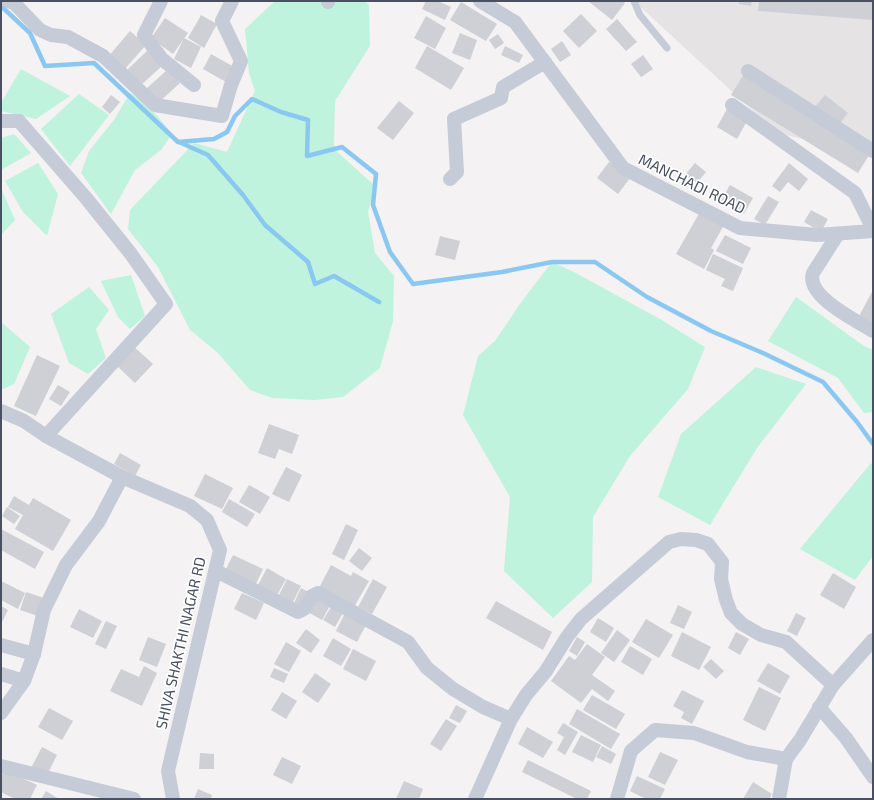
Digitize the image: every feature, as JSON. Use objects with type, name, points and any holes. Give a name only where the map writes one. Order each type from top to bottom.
[{"type":"street","points":[[8,1],[14,3],[40,30],[51,36],[68,37],[103,56],[155,105],[222,116],[231,85],[241,61],[222,21],[232,1]]},
{"type":"street","points":[[161,1],[144,35],[162,59],[194,85]]},
{"type":"street","name":"MANCHADI ROAD","points":[[480,1],[515,22],[623,168],[740,228],[817,235],[873,230]]},
{"type":"street","points":[[450,180],[457,172],[454,119],[501,98],[502,87],[545,62]]},
{"type":"street","points":[[748,71],[873,151]]},
{"type":"street","points":[[732,106],[855,194],[873,230]]},
{"type":"street","points":[[1,121],[18,121],[86,198],[131,254],[166,304],[46,436]]},
{"type":"street","points":[[838,234],[813,273],[813,286],[838,310],[873,330]]},
{"type":"street","name":"SHIVA SHAKTHI NAGAR RD","points":[[1,411],[24,421],[46,436],[122,477],[190,506],[207,520],[220,550],[168,771],[173,799]]},
{"type":"street","points":[[1,713],[24,681],[34,654],[44,610],[66,565],[99,520],[122,477]]},
{"type":"street","points":[[475,799],[511,719],[526,695],[546,671],[567,637],[581,619],[669,542],[680,539],[696,540],[708,544],[722,562],[722,579],[726,600],[731,613],[742,624],[761,635],[786,642],[833,685]]},
{"type":"street","points":[[216,571],[298,612],[304,609],[312,596],[318,593],[408,642],[427,668],[453,689],[483,707],[511,719]]},
{"type":"street","points":[[779,799],[786,759],[800,740],[833,685],[873,640]]},
{"type":"street","points":[[1,645],[34,654]]},
{"type":"street","points":[[1,674],[24,681]]},
{"type":"street","points":[[819,707],[846,738],[873,777]]},
{"type":"street","points":[[618,799],[631,752],[655,730],[694,733],[747,752],[786,759]]},
{"type":"street","points":[[1,766],[134,799]]},
{"type":"lane","points":[[634,1],[640,15],[667,48]]},
{"type":"shaded area","points":[[634,1],[873,1],[873,155],[777,133]]},
{"type":"green space","points":[[275,1],[365,1],[369,5],[370,46],[335,101],[334,149],[375,186],[368,212],[375,253],[394,276],[393,321],[380,368],[343,397],[315,400],[272,398],[250,390],[217,352],[190,330],[158,267],[128,229],[130,210],[194,143],[227,152],[255,91],[249,73],[245,29]]},
{"type":"green space","points":[[21,69],[70,96],[36,119],[1,111],[1,103]]},
{"type":"green space","points":[[130,93],[148,106],[172,134],[161,150],[135,170],[111,214],[81,173],[89,151],[114,120]]},
{"type":"green space","points":[[79,94],[109,115],[70,166],[41,129]]},
{"type":"green space","points":[[14,134],[31,153],[1,170],[1,138]]},
{"type":"green space","points":[[38,163],[58,194],[47,236],[23,212],[5,181]]},
{"type":"green space","points":[[1,188],[15,220],[1,235]]},
{"type":"green space","points":[[552,262],[574,272],[660,319],[705,347],[688,389],[630,456],[593,517],[592,582],[553,618],[504,571],[510,497],[463,415],[478,356],[495,341],[522,301]]},
{"type":"green space","points":[[131,275],[145,316],[130,329],[118,317],[101,281]]},
{"type":"green space","points":[[89,287],[109,310],[96,329],[106,358],[88,374],[69,363],[51,314]]},
{"type":"green space","points":[[796,297],[864,346],[873,350],[873,412],[864,413],[838,378],[768,341]]},
{"type":"green space","points":[[1,322],[30,347],[14,384],[1,390]]},
{"type":"green space","points":[[756,367],[806,384],[757,448],[710,525],[658,497],[681,434]]},
{"type":"green space","points":[[871,463],[873,466],[873,556],[855,580],[800,549]]},
{"type":"building","points":[[426,1],[438,1],[451,7],[445,20],[422,9]]},
{"type":"building","points":[[588,1],[622,1],[625,3],[612,20]]},
{"type":"building","points":[[739,1],[752,1],[751,6],[739,4]]},
{"type":"building","points":[[759,1],[873,2],[873,20],[758,11]]},
{"type":"building","points":[[461,2],[497,24],[486,41],[450,20]]},
{"type":"building","points":[[581,14],[597,31],[579,48],[563,31]]},
{"type":"building","points":[[201,15],[217,24],[204,48],[188,38]]},
{"type":"building","points":[[426,16],[446,28],[435,49],[414,38]]},
{"type":"building","points":[[165,18],[188,33],[173,54],[151,38]]},
{"type":"building","points":[[617,19],[637,42],[626,51],[606,29]]},
{"type":"building","points":[[130,31],[146,45],[124,70],[108,57]]},
{"type":"building","points":[[460,33],[477,40],[470,60],[452,53]]},
{"type":"building","points":[[498,34],[504,43],[495,49],[489,40]]},
{"type":"building","points":[[184,38],[201,47],[191,68],[174,59]]},
{"type":"building","points":[[562,41],[571,55],[560,62],[551,49]]},
{"type":"building","points":[[427,46],[464,68],[451,90],[415,68]]},
{"type":"building","points":[[505,46],[523,55],[519,63],[501,55]]},
{"type":"building","points":[[148,50],[163,65],[140,86],[126,71]]},
{"type":"building","points":[[211,54],[234,67],[226,82],[203,69]]},
{"type":"building","points":[[643,55],[653,69],[641,77],[631,64]]},
{"type":"building","points":[[167,70],[180,83],[158,103],[146,89]]},
{"type":"building","points":[[744,74],[871,152],[858,173],[731,95]]},
{"type":"building","points":[[111,95],[120,102],[110,114],[102,107]]},
{"type":"building","points":[[825,95],[848,113],[838,126],[814,108]]},
{"type":"building","points":[[399,101],[414,113],[393,140],[377,128]]},
{"type":"building","points":[[727,109],[747,121],[737,139],[717,127]]},
{"type":"building","points":[[609,162],[630,178],[618,194],[597,178]]},
{"type":"building","points":[[695,163],[706,172],[696,184],[685,175]]},
{"type":"building","points":[[789,163],[808,179],[799,191],[788,182],[780,192],[772,186]]},
{"type":"building","points":[[730,185],[753,198],[744,214],[721,201]]},
{"type":"building","points":[[768,196],[779,202],[765,225],[754,219]]},
{"type":"building","points":[[811,210],[828,219],[821,232],[804,222]]},
{"type":"building","points":[[700,212],[724,225],[711,248],[714,250],[704,269],[676,254]]},
{"type":"building","points":[[725,235],[751,248],[743,264],[716,251]]},
{"type":"building","points":[[440,236],[460,241],[455,260],[435,255]]},
{"type":"building","points":[[713,254],[743,268],[733,291],[721,286],[725,279],[706,270]]},
{"type":"building","points":[[873,290],[873,326],[858,318]]},
{"type":"building","points":[[132,345],[153,364],[135,383],[115,364]]},
{"type":"building","points":[[37,355],[60,366],[36,416],[14,406]]},
{"type":"building","points":[[58,385],[70,392],[61,406],[49,399]]},
{"type":"building","points":[[269,424],[299,435],[292,454],[279,449],[275,459],[258,453]]},
{"type":"building","points":[[120,453],[141,465],[135,476],[114,464]]},
{"type":"building","points":[[286,467],[302,475],[289,502],[272,494]]},
{"type":"building","points":[[205,474],[233,488],[222,509],[194,496]]},
{"type":"building","points":[[249,485],[270,497],[260,514],[239,502]]},
{"type":"building","points":[[14,496],[29,505],[33,498],[71,520],[53,551],[15,529],[23,515],[8,507]]},
{"type":"building","points":[[229,499],[255,514],[247,527],[222,512]]},
{"type":"building","points":[[7,507],[20,516],[14,524],[2,516]]},
{"type":"building","points":[[346,524],[358,530],[344,560],[332,554]]},
{"type":"building","points":[[1,529],[44,552],[35,569],[1,550]]},
{"type":"building","points":[[359,548],[372,558],[362,571],[349,561]]},
{"type":"building","points":[[233,555],[263,569],[256,584],[226,569]]},
{"type":"building","points":[[331,565],[351,576],[353,572],[369,581],[354,607],[319,588]]},
{"type":"building","points":[[267,568],[286,579],[276,597],[257,587]]},
{"type":"building","points":[[833,573],[856,587],[844,609],[820,595]]},
{"type":"building","points":[[287,579],[301,586],[292,604],[278,597]]},
{"type":"building","points":[[373,579],[387,587],[372,614],[358,607]]},
{"type":"building","points":[[1,581],[25,593],[18,609],[1,600]]},
{"type":"building","points":[[301,588],[312,594],[304,608],[294,603]]},
{"type":"building","points":[[26,592],[53,601],[47,619],[20,610]]},
{"type":"building","points":[[242,593],[264,603],[256,620],[234,609]]},
{"type":"building","points":[[316,593],[332,602],[322,620],[306,611]]},
{"type":"building","points":[[496,601],[552,632],[543,650],[486,618]]},
{"type":"building","points":[[333,604],[344,611],[335,627],[323,620]]},
{"type":"building","points":[[678,605],[692,612],[684,629],[670,623]]},
{"type":"building","points":[[1,606],[8,610],[1,624]]},
{"type":"building","points":[[79,609],[102,621],[93,638],[70,627]]},
{"type":"building","points":[[796,613],[806,618],[797,636],[787,631]]},
{"type":"building","points":[[344,615],[366,625],[357,642],[336,631]]},
{"type":"building","points":[[598,618],[614,628],[606,642],[590,632]]},
{"type":"building","points":[[646,619],[673,635],[659,658],[632,642]]},
{"type":"building","points":[[106,621],[117,626],[106,649],[95,644]]},
{"type":"building","points":[[306,629],[320,640],[311,653],[296,643]]},
{"type":"building","points":[[617,630],[630,640],[614,662],[601,653]]},
{"type":"building","points":[[682,632],[711,647],[699,670],[671,656]]},
{"type":"building","points":[[736,632],[749,639],[740,655],[728,648]]},
{"type":"building","points":[[148,637],[166,644],[157,667],[139,660]]},
{"type":"building","points":[[577,637],[585,642],[577,656],[569,651]]},
{"type":"building","points":[[333,638],[351,649],[341,666],[323,656]]},
{"type":"building","points":[[286,642],[301,651],[289,672],[274,664]]},
{"type":"building","points":[[587,644],[605,657],[592,675],[615,691],[608,701],[592,689],[581,703],[551,681],[569,656],[575,660]]},
{"type":"building","points":[[630,646],[652,659],[643,675],[621,662]]},
{"type":"building","points":[[353,649],[376,661],[366,681],[343,669]]},
{"type":"building","points":[[711,659],[724,671],[716,679],[703,667]]},
{"type":"building","points":[[768,663],[790,676],[780,694],[757,681]]},
{"type":"building","points":[[144,666],[157,673],[142,706],[110,691],[121,669],[139,677]]},
{"type":"building","points":[[274,668],[288,674],[284,683],[270,677]]},
{"type":"building","points":[[315,673],[331,684],[318,703],[302,692]]},
{"type":"building","points":[[759,687],[781,698],[765,731],[743,720]]},
{"type":"building","points":[[682,690],[704,701],[692,724],[681,718],[684,712],[673,706]]},
{"type":"building","points":[[282,692],[297,701],[286,719],[271,710]]},
{"type":"building","points":[[592,695],[625,714],[616,729],[583,710]]},
{"type":"building","points":[[456,705],[467,711],[460,723],[449,718]]},
{"type":"building","points":[[49,708],[73,721],[62,740],[38,727]]},
{"type":"building","points":[[577,709],[620,734],[611,749],[569,724]]},
{"type":"building","points":[[446,719],[457,726],[441,751],[430,744]]},
{"type":"building","points":[[563,723],[578,732],[565,755],[557,750],[564,737],[557,733]]},
{"type":"building","points":[[527,727],[553,742],[543,758],[518,744]]},
{"type":"building","points":[[581,735],[601,745],[593,762],[572,752]]},
{"type":"building","points":[[602,746],[616,754],[611,764],[596,757]]},
{"type":"building","points":[[42,747],[57,755],[47,775],[31,768]]},
{"type":"building","points":[[660,752],[678,760],[665,785],[648,777]]},
{"type":"building","points":[[200,753],[214,754],[214,769],[199,769]]},
{"type":"building","points":[[282,757],[301,766],[292,784],[273,775]]},
{"type":"building","points":[[528,760],[591,791],[587,799],[577,799],[522,772]]},
{"type":"building","points":[[5,770],[37,785],[30,799],[15,799],[1,792],[1,777]]},
{"type":"building","points":[[637,776],[665,789],[660,799],[646,799],[630,791]]},
{"type":"building","points":[[404,781],[423,789],[419,799],[396,799]]},
{"type":"building","points":[[753,782],[772,794],[769,799],[743,799]]},
{"type":"building","points":[[198,789],[212,795],[211,799],[194,799]]},
{"type":"building","points":[[46,791],[59,799],[41,799]]},
{"type":"waterway","points":[[2,7],[30,33],[45,66],[94,63],[178,142],[214,139],[227,132],[235,116],[252,99],[281,112],[308,120],[307,156],[342,147],[376,174],[373,205],[390,252],[413,284],[502,272],[552,262],[595,262],[647,297],[711,331],[763,353],[823,382],[857,422],[873,444]]},
{"type":"waterway","points":[[179,142],[208,155],[243,195],[265,225],[308,262],[315,284],[334,276],[379,302]]}]
